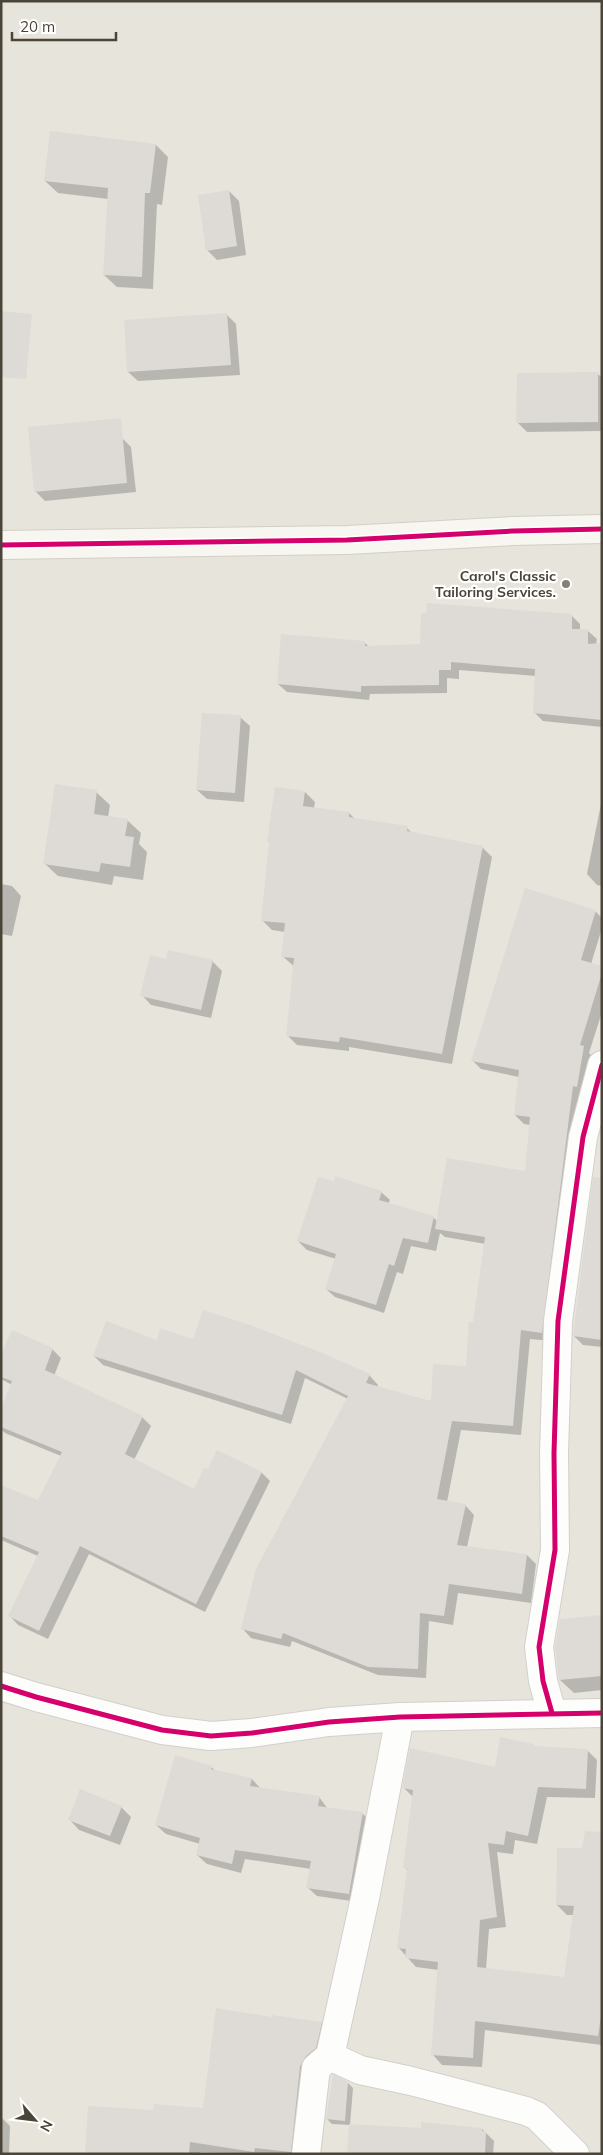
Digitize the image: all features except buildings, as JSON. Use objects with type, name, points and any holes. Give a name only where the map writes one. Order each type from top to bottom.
[{"type":"street","points":[[1,545],[347,540],[513,531],[602,529]]},
{"type":"street","points":[[552,1713],[543,1681],[540,1647],[555,1550],[554,1433],[558,1321],[583,1137],[602,1065]]},
{"type":"street","points":[[1,1686],[162,1730],[212,1736],[252,1733],[329,1722],[400,1717],[602,1713]]},
{"type":"street","points":[[306,2154],[316,2068],[330,2056],[365,1898],[400,1717]]},
{"type":"street","points":[[330,2056],[360,2070],[411,2081],[526,2111],[537,2116],[575,2154]]},
{"type":"shaded area","points":[[1,1],[602,1],[602,2154],[1,2154]]},
{"type":"cycle path","points":[[1,545],[347,540],[513,531],[602,529]]},
{"type":"cycle path","points":[[552,1713],[543,1681],[539,1647],[555,1550],[554,1453],[558,1321],[583,1137],[602,1065]]},
{"type":"cycle path","points":[[1,1686],[162,1730],[211,1736],[252,1733],[329,1722],[400,1717],[602,1713]]},
{"type":"place","name":"Carol's Classic Tailoring Services.","points":[[566,584]]}]
